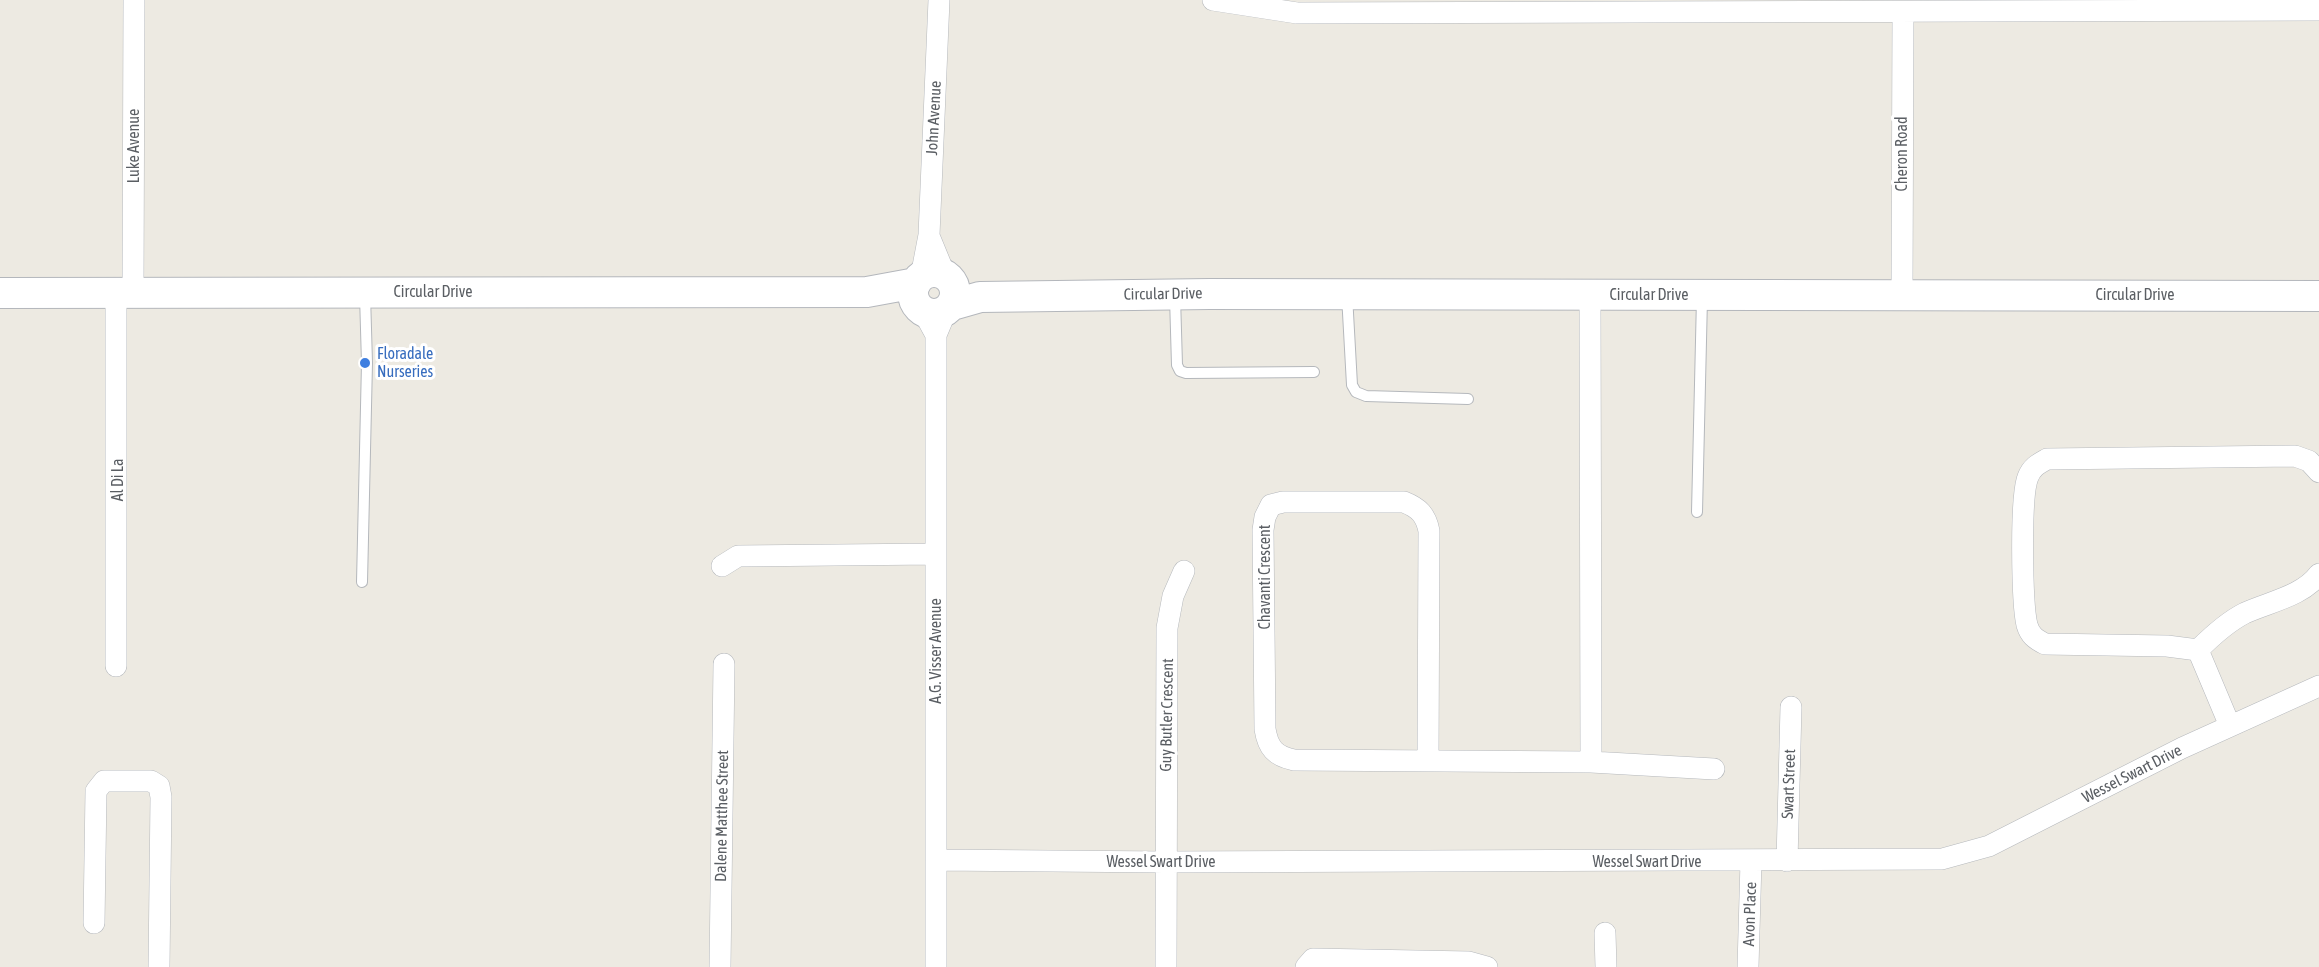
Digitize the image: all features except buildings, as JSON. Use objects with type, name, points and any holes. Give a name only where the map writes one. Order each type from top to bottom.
[{"type":"street","name":"Luke Avenue","points":[[125,293],[134,0]]},
{"type":"street","name":"John Avenue","points":[[939,0],[928,235],[939,298]]},
{"type":"street","points":[[1214,0],[1297,13],[2319,10]]},
{"type":"street","name":"Cheron Road","points":[[1902,295],[1903,13]]},
{"type":"street","name":"Circular Drive","points":[[0,293],[867,292],[939,298],[1175,294],[2319,296]]},
{"type":"street","name":"Al Di La","points":[[116,666],[125,293]]},
{"type":"street","points":[[1590,295],[1591,762]]},
{"type":"street","name":"A.G. Visser Avenue","points":[[936,967],[935,554],[939,298]]},
{"type":"street","points":[[2198,650],[2168,646],[2044,644],[2033,638],[2027,625],[2022,551],[2027,479],[2034,466],[2047,459],[2295,456],[2308,461],[2319,472]]},
{"type":"street","name":"Chavanti Crescent","points":[[1428,761],[1429,541],[1426,518],[1417,508],[1404,502],[1283,502],[1271,506],[1264,517],[1263,530],[1268,744],[1278,755],[1294,760],[1428,761],[1591,762],[1714,769]]},
{"type":"street","points":[[722,566],[738,556],[935,554]]},
{"type":"street","name":"Guy Butler Crescent","points":[[1166,967],[1167,628],[1173,596],[1184,571]]},
{"type":"street","points":[[2198,650],[2219,630],[2243,614],[2290,595],[2319,574]]},
{"type":"street","points":[[2198,650],[2230,726]]},
{"type":"street","name":"Dalene Matthee Street","points":[[720,967],[724,664]]},
{"type":"street","name":"Wessel Swart Drive","points":[[936,860],[1922,861],[1959,856],[1989,846],[2182,748],[2319,686]]},
{"type":"street","name":"Swart Street","points":[[1786,861],[1791,707]]},
{"type":"street","points":[[94,923],[96,791],[104,781],[151,781],[159,786],[161,797],[159,967]]},
{"type":"street","name":"Avon Place","points":[[1748,967],[1751,861]]},
{"type":"street","points":[[1605,933],[1606,967]]},
{"type":"street","points":[[1305,967],[1313,959],[1339,958],[1469,962],[1487,967]]},
{"type":"lane","points":[[362,582],[367,363],[365,292]]},
{"type":"lane","points":[[1175,294],[1177,365],[1180,370],[1186,373],[1314,372]]},
{"type":"lane","points":[[1347,295],[1352,385],[1356,392],[1366,396],[1468,399]]},
{"type":"lane","points":[[1697,512],[1702,295]]},
{"type":"place","name":"Floradale Nurseries","points":[[365,363]]}]
